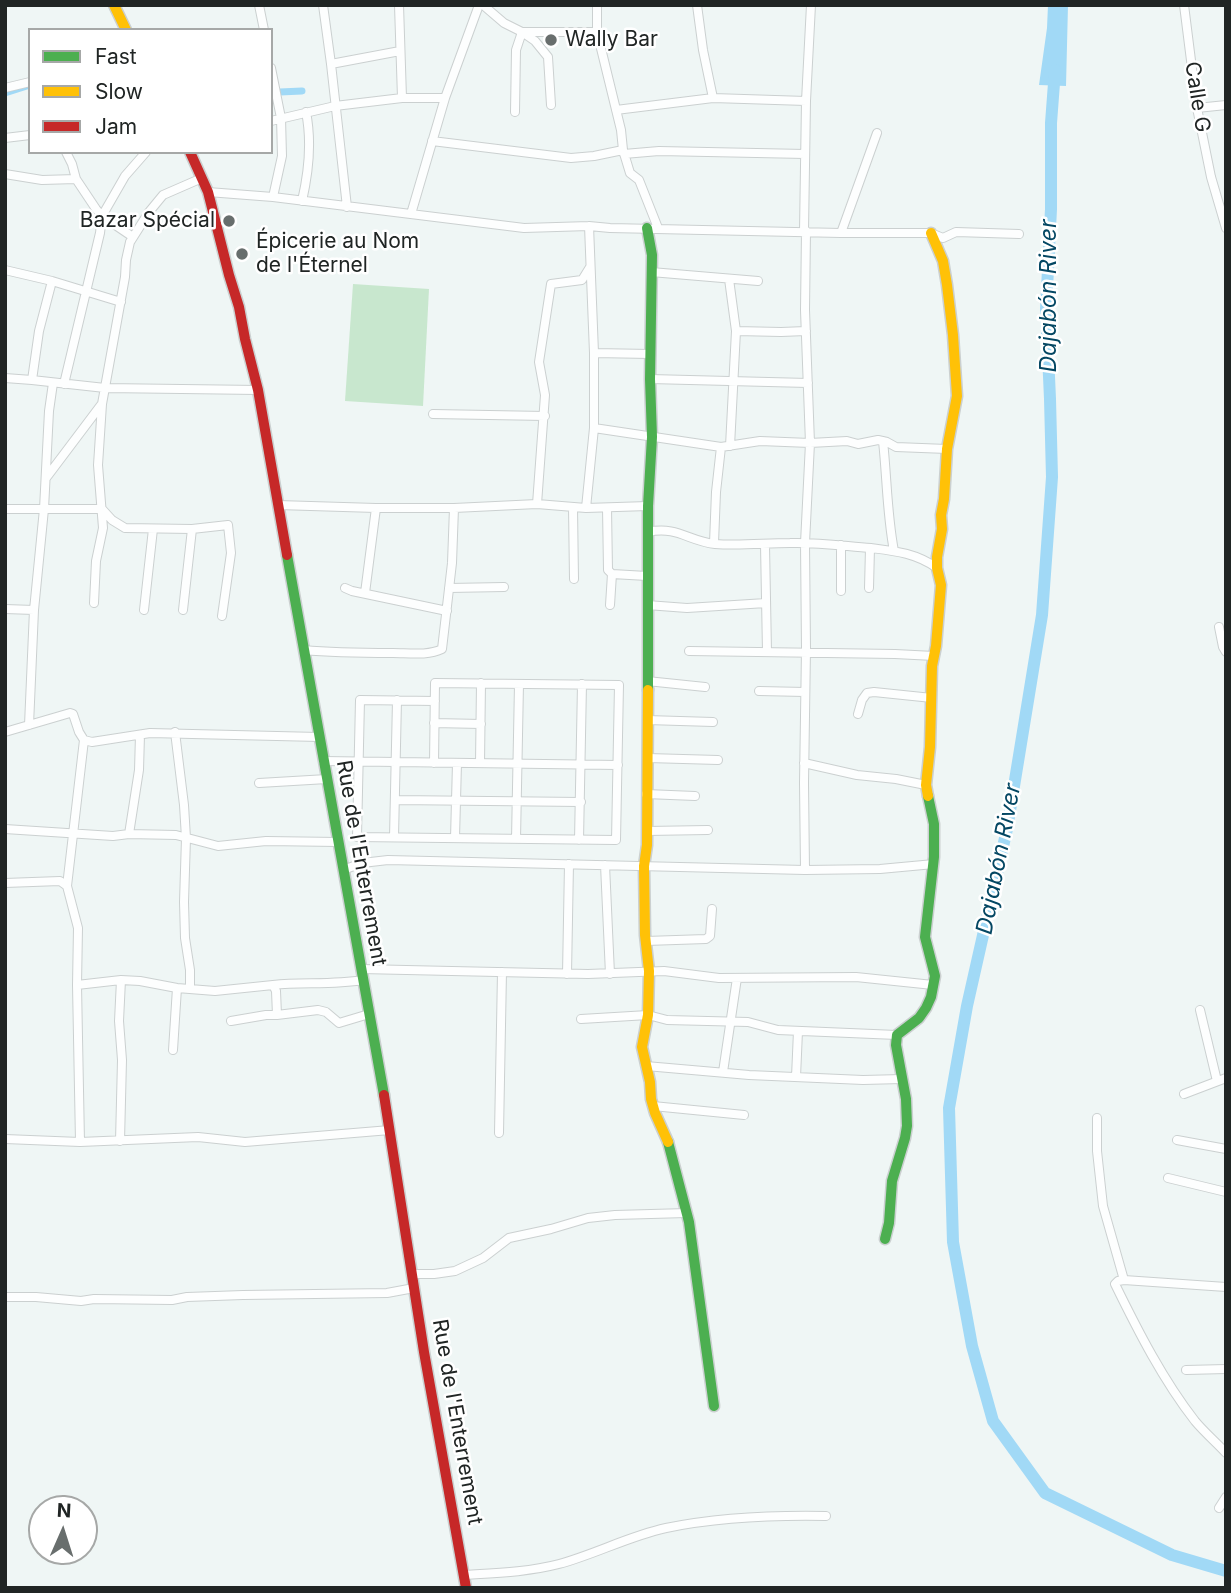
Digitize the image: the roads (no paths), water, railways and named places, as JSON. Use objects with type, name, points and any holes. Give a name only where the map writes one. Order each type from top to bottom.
[{"type":"street","points":[[114,5],[125,28]]},
{"type":"street","points":[[259,5],[264,28]]},
{"type":"street","points":[[323,5],[347,207]]},
{"type":"street","points":[[399,5],[402,98]]},
{"type":"street","points":[[411,214],[445,98],[481,5],[503,23],[535,41],[548,57],[551,105]]},
{"type":"street","points":[[597,5],[597,32],[621,130],[623,152],[631,173],[639,180],[653,228],[650,354],[652,437],[647,576],[647,831],[644,866],[649,971],[648,1015],[642,1047],[653,1106],[658,1123],[669,1143],[690,1222],[714,1405]]},
{"type":"street","points":[[697,5],[713,97]]},
{"type":"street","points":[[805,870],[806,543],[810,443],[805,154],[811,5]]},
{"type":"street","name":"Calle G","points":[[1184,5],[1197,108],[1211,177],[1226,228]]},
{"type":"street","points":[[523,32],[597,32]]},
{"type":"street","points":[[515,112],[516,50],[523,32]]},
{"type":"street","points":[[331,64],[400,51]]},
{"type":"street","points":[[273,78],[281,118],[282,156],[273,197]]},
{"type":"street","points":[[5,88],[28,82]]},
{"type":"street","points":[[616,110],[713,97],[806,101]]},
{"type":"street","points":[[273,120],[335,106],[402,98],[445,98]]},
{"type":"street","points":[[1197,108],[1226,105]]},
{"type":"street","points":[[302,201],[309,158],[310,131],[306,112]]},
{"type":"street","points":[[841,233],[877,133]]},
{"type":"street","points":[[5,138],[28,135]]},
{"type":"street","points":[[432,141],[571,158],[659,151],[805,154]]},
{"type":"street","points":[[67,154],[76,180],[102,216],[133,237]]},
{"type":"street","points":[[64,384],[102,216],[125,176],[144,154]]},
{"type":"street","name":"Rue de l'Enterrement","points":[[191,154],[208,192],[240,307],[245,340],[258,390],[390,1130],[414,1288],[466,1588]]},
{"type":"street","points":[[5,174],[41,180],[76,180]]},
{"type":"street","points":[[94,603],[96,561],[103,528],[98,465],[102,404],[130,242],[163,195],[202,178]]},
{"type":"street","points":[[208,192],[273,197],[524,228],[589,226],[931,233],[943,238],[956,232],[1019,234]]},
{"type":"street","points":[[586,508],[594,428],[589,226]]},
{"type":"street","points":[[581,1019],[648,1015],[667,1020],[748,1022],[778,1030],[897,1035],[919,1018],[931,997],[935,976],[925,930],[934,864],[934,824],[926,785],[932,666],[941,585],[937,568],[941,515],[947,449],[957,396],[953,335],[943,261],[931,233]]},
{"type":"street","points":[[537,504],[545,416],[545,395],[539,362],[551,284],[582,280],[590,267]]},
{"type":"street","points":[[5,270],[121,302]]},
{"type":"street","points":[[651,272],[758,281]]},
{"type":"street","points":[[714,544],[716,492],[725,446],[736,331],[729,279]]},
{"type":"street","points":[[32,380],[39,331],[52,281]]},
{"type":"street","points":[[736,331],[806,331]]},
{"type":"street","points":[[594,353],[650,354]]},
{"type":"street","points":[[5,378],[105,388],[258,390]]},
{"type":"street","points":[[650,379],[808,383]]},
{"type":"street","points":[[29,725],[34,610],[53,383]]},
{"type":"street","points":[[46,478],[102,404]]},
{"type":"street","points":[[433,414],[545,416]]},
{"type":"street","points":[[594,428],[725,446],[760,441],[847,441],[858,444],[878,440],[895,447],[947,449]]},
{"type":"street","points":[[883,441],[894,551]]},
{"type":"street","points":[[278,505],[376,508],[537,504],[586,508],[648,506]]},
{"type":"street","points":[[573,507],[574,579]]},
{"type":"street","points":[[365,593],[376,508]]},
{"type":"street","points":[[304,650],[335,653],[435,653],[442,649],[454,508]]},
{"type":"street","points":[[607,508],[608,570],[612,574],[647,576]]},
{"type":"street","points":[[5,509],[102,509],[112,520],[125,528],[191,529],[228,525],[231,553],[222,616]]},
{"type":"street","points":[[144,610],[153,529]]},
{"type":"street","points":[[183,610],[191,529]]},
{"type":"street","points":[[648,533],[660,530],[677,532],[714,544],[806,543],[870,548],[910,554],[937,568]]},
{"type":"street","points":[[765,545],[767,652]]},
{"type":"street","points":[[841,545],[841,591]]},
{"type":"street","points":[[869,589],[870,548]]},
{"type":"street","points":[[610,605],[612,574]]},
{"type":"street","points":[[345,587],[447,611]]},
{"type":"street","points":[[449,588],[504,587]]},
{"type":"street","points":[[647,606],[687,608],[766,603]]},
{"type":"street","points":[[5,608],[34,610]]},
{"type":"street","points":[[1219,627],[1226,652]]},
{"type":"street","points":[[689,651],[934,656]]},
{"type":"street","points":[[647,681],[705,687]]},
{"type":"street","points":[[434,763],[434,723],[435,701],[435,683],[619,685],[616,840],[357,837],[360,700],[435,701]]},
{"type":"street","points":[[480,763],[481,683]]},
{"type":"street","points":[[516,839],[519,684]]},
{"type":"street","points":[[579,839],[582,684]]},
{"type":"street","points":[[759,691],[805,692]]},
{"type":"street","points":[[858,714],[867,693],[932,698]]},
{"type":"street","points":[[394,837],[397,700]]},
{"type":"street","points":[[5,732],[70,713],[84,740],[67,886],[78,928],[80,1142]]},
{"type":"street","points":[[648,720],[713,722]]},
{"type":"street","points":[[434,723],[481,724]]},
{"type":"street","points":[[84,740],[92,742],[175,732],[319,737]]},
{"type":"street","points":[[175,732],[186,838],[184,902],[190,989]]},
{"type":"street","points":[[129,834],[139,770],[140,735]]},
{"type":"street","points":[[648,758],[718,760]]},
{"type":"street","points":[[323,761],[618,765]]},
{"type":"street","points":[[455,838],[457,763]]},
{"type":"street","points":[[804,763],[857,775],[926,785]]},
{"type":"street","points":[[259,783],[327,779]]},
{"type":"street","points":[[646,794],[695,796]]},
{"type":"street","points":[[396,800],[581,802]]},
{"type":"street","points":[[5,829],[113,836],[176,835],[218,846],[267,841],[338,842]]},
{"type":"street","points":[[647,831],[708,830]]},
{"type":"street","points":[[343,870],[362,863],[388,860],[805,870],[880,869],[934,864]]},
{"type":"street","points":[[567,974],[569,864]]},
{"type":"street","points":[[605,865],[610,974]]},
{"type":"street","points":[[5,883],[60,881],[67,886]]},
{"type":"street","points":[[646,941],[706,939],[710,936],[712,909]]},
{"type":"street","points":[[77,985],[121,980],[215,991],[303,982],[339,983],[362,974],[610,974],[664,971],[719,978],[856,978],[933,985]]},
{"type":"street","points":[[499,1133],[502,972]]},
{"type":"street","points":[[723,1072],[737,978]]},
{"type":"street","points":[[120,1140],[121,980]]},
{"type":"street","points":[[273,985],[276,991],[276,1015]]},
{"type":"street","points":[[173,1050],[177,988]]},
{"type":"street","points":[[230,1021],[318,1010],[326,1012],[339,1023],[369,1014]]},
{"type":"street","points":[[1184,1094],[1221,1080],[1200,1010]]},
{"type":"street","points":[[796,1077],[798,1031]]},
{"type":"street","points":[[885,1239],[892,1181],[907,1126],[897,1035]]},
{"type":"street","points":[[646,1066],[796,1077],[902,1079]]},
{"type":"street","points":[[653,1106],[744,1115]]},
{"type":"street","points":[[1097,1118],[1097,1151],[1103,1206],[1124,1280]]},
{"type":"street","points":[[5,1139],[80,1142],[198,1137],[245,1142],[390,1130]]},
{"type":"street","points":[[1177,1140],[1226,1149]]},
{"type":"street","points":[[1168,1178],[1226,1192]]},
{"type":"street","points":[[412,1274],[455,1271],[483,1258],[509,1238],[588,1218],[687,1213]]},
{"type":"street","points":[[1226,1287],[1124,1280],[1115,1284],[1133,1321],[1193,1419],[1226,1453]]},
{"type":"street","points":[[5,1297],[81,1301],[172,1300],[243,1295],[387,1293],[414,1288]]},
{"type":"street","points":[[1186,1370],[1226,1369]]},
{"type":"street","points":[[1219,1508],[1226,1497]]},
{"type":"street","points":[[464,1574],[514,1572],[560,1564],[663,1528],[720,1518],[826,1516]]},
{"type":"water","points":[[1048,5],[1068,5],[1066,86],[1039,85]]},
{"type":"waterway","name":"Dajabón River","points":[[1055,70],[1046,309],[1052,477],[1042,615],[1007,829],[967,1006],[949,1108],[953,1242],[972,1346],[993,1421],[1045,1493],[1172,1555],[1226,1571]]},
{"type":"waterway","points":[[5,93],[28,86]]},
{"type":"waterway","points":[[280,92],[302,91]]},
{"type":"place","name":"Wally Bar","points":[[551,40]]},
{"type":"place","name":"Bazar Spécial","points":[[229,221]]},
{"type":"place","name":"Épicerie au Nom de l'Éternel","points":[[242,254]]}]
